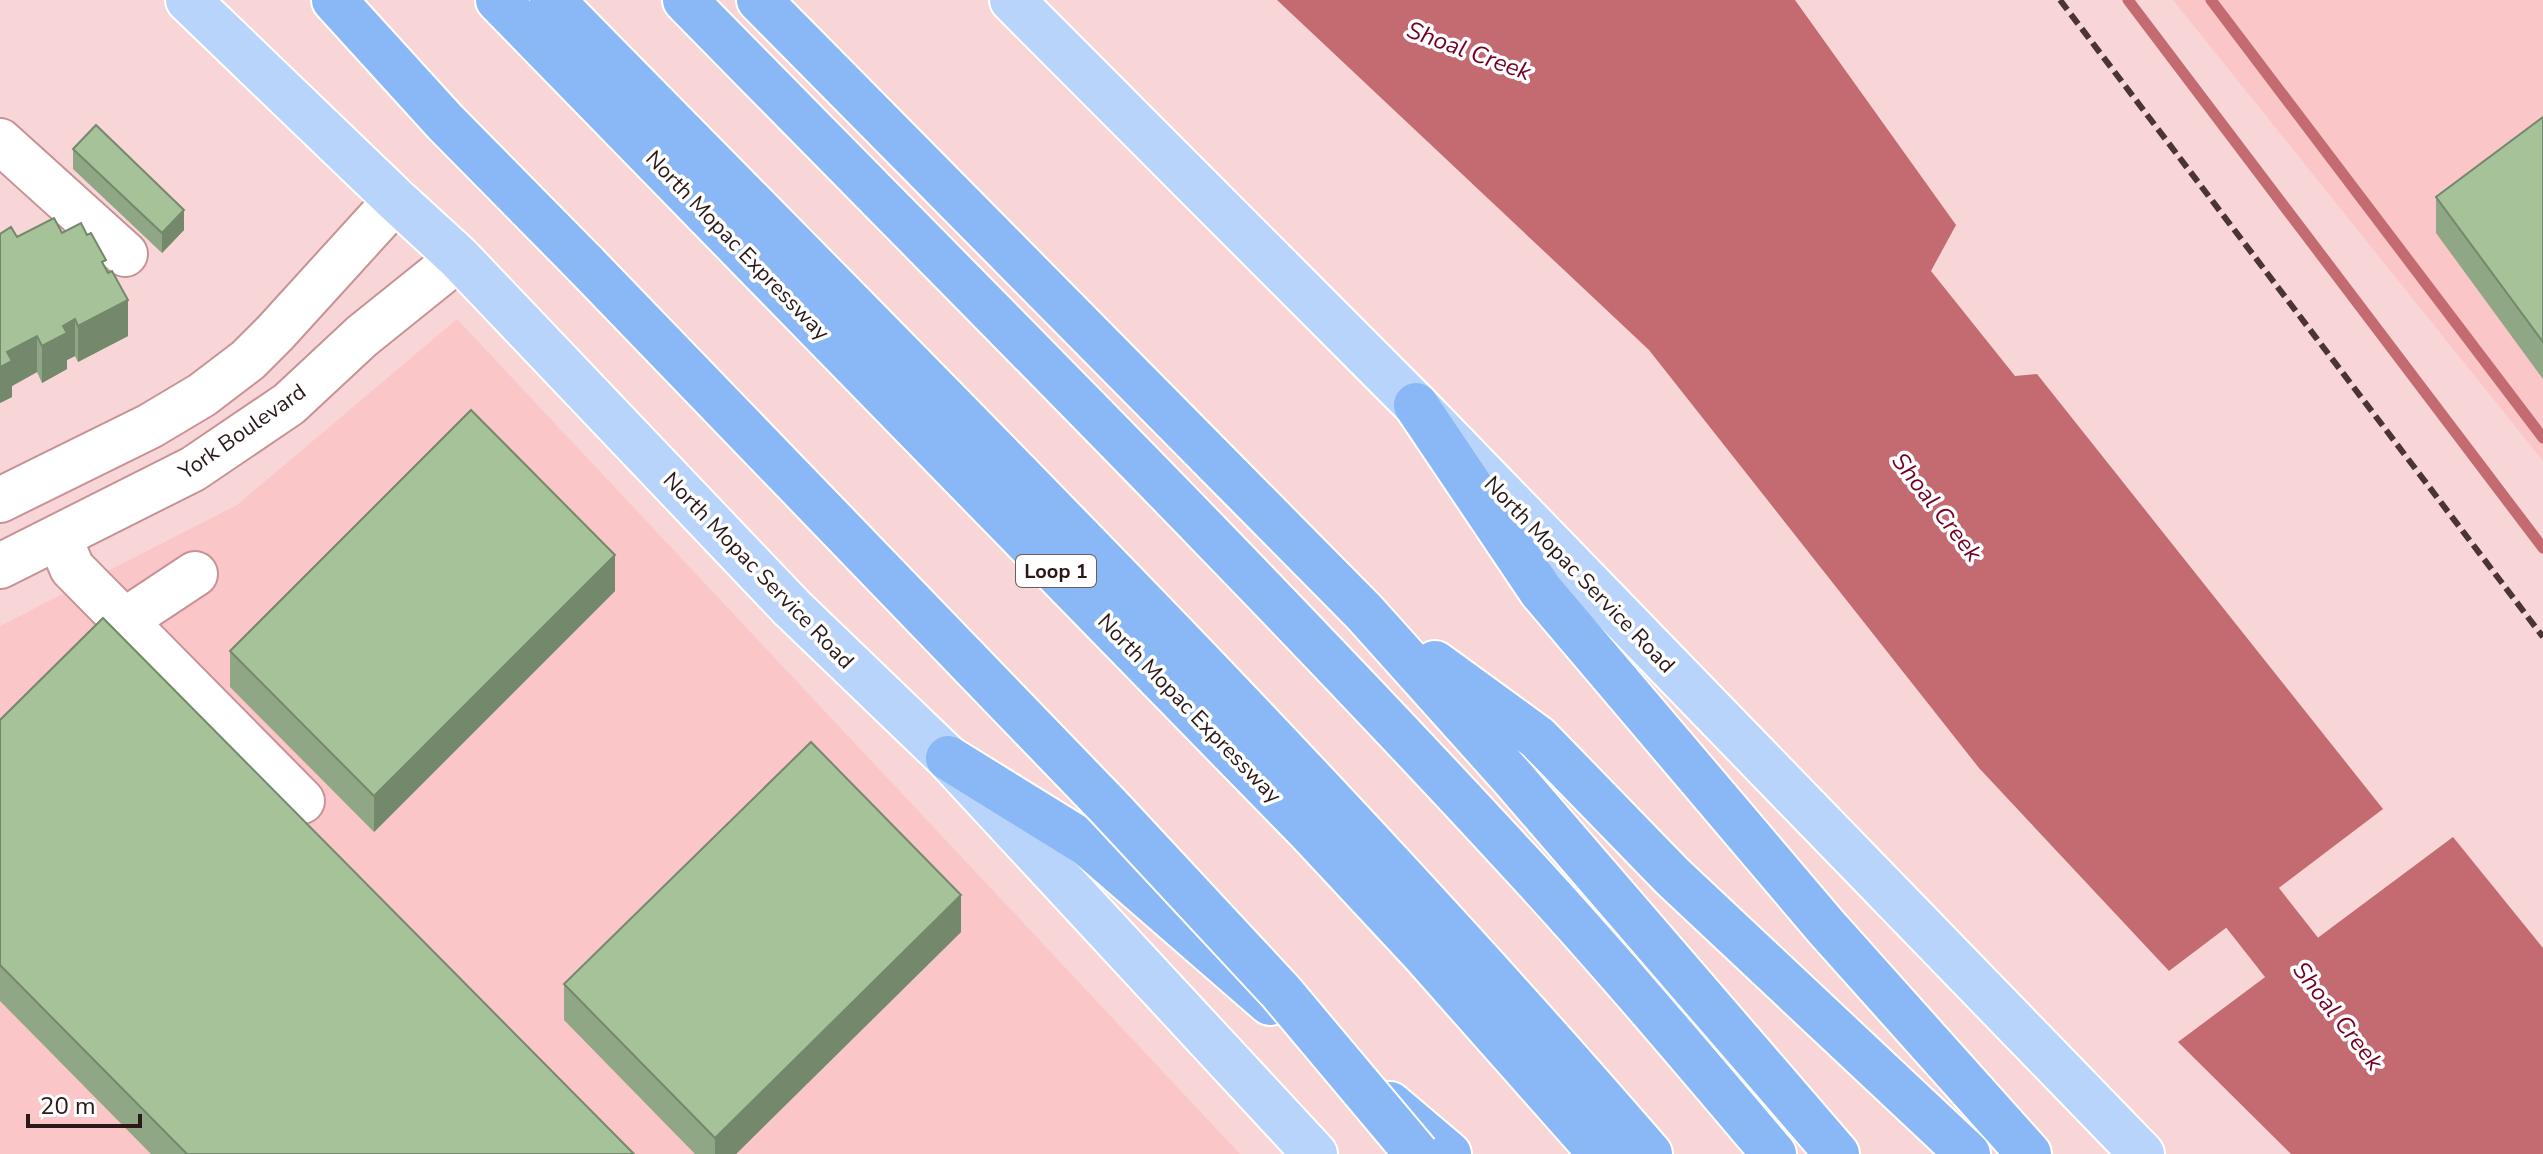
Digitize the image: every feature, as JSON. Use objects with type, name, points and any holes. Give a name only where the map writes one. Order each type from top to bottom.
[{"type":"highway","points":[[307,0],[445,122]]},
{"type":"highway","points":[[334,0],[445,122],[1109,807],[1281,992],[1417,1154]]},
{"type":"highway","name":"North Mopac Expressway","points":[[498,0],[1309,831],[1422,952],[1601,1154]]},
{"type":"highway","points":[[552,0],[1203,665],[1437,912],[1650,1154]]},
{"type":"highway","points":[[685,0],[1269,597],[1518,860],[1774,1154]]},
{"type":"highway","points":[[759,0],[1364,612],[1512,777],[1837,1154]]},
{"type":"highway","points":[[1416,405],[1541,591],[1826,927],[2029,1154]]},
{"type":"highway","points":[[1364,612],[1538,738],[1672,876],[1968,1154]]},
{"type":"highway","points":[[948,758],[1087,844],[1449,1154]]},
{"type":"main road","name":"North Mopac Service Road","points":[[188,0],[459,258],[792,608],[948,758],[1315,1154]]},
{"type":"main road","name":"North Mopac Service Road","points":[[1012,0],[1416,405],[2142,1154]]},
{"type":"street","points":[[0,141],[16,179],[125,254]]},
{"type":"street","points":[[0,500],[150,426],[202,395],[248,360],[275,333],[396,200]]},
{"type":"street","name":"York Boulevard","points":[[0,566],[193,469],[289,404],[362,336],[459,258]]},
{"type":"street","points":[[59,537],[72,568],[302,801]]},
{"type":"street","points":[[124,621],[195,574]]},
{"type":"shaded area","points":[[2173,0],[2543,0],[2543,461]]},
{"type":"shaded area","points":[[457,319],[1240,1154],[0,1154],[0,626],[237,505]]},
{"type":"water","points":[[1277,0],[1795,0],[1956,225],[1931,271],[2015,376],[2037,374],[2383,809],[2169,971],[1979,768],[1649,350]]},
{"type":"water","points":[[2453,837],[2543,948],[2543,1154],[2291,1154],[2178,1042]]},
{"type":"building","points":[[2543,117],[2543,342],[2436,197]]},
{"type":"building","points":[[96,125],[184,210],[162,233],[73,149]]},
{"type":"building","points":[[54,218],[62,233],[81,223],[87,235],[91,233],[106,260],[102,262],[108,273],[112,271],[128,300],[78,326],[75,319],[63,326],[67,333],[42,346],[37,336],[7,352],[12,361],[0,367],[0,234],[11,227],[17,237]]},
{"type":"building","points":[[471,410],[615,555],[374,796],[230,651]]},
{"type":"building","points":[[103,618],[634,1154],[187,1154],[0,965],[0,720]]},
{"type":"building","points":[[811,742],[961,895],[715,1138],[564,984]]},
{"type":"waterway","points":[[2128,0],[2543,548]]},
{"type":"waterway","points":[[2211,0],[2543,438]]},
{"type":"waterway","name":"Shoal Creek","points":[[2197,837],[2446,1154]]},
{"type":"railway","points":[[2060,0],[2543,637]]}]
